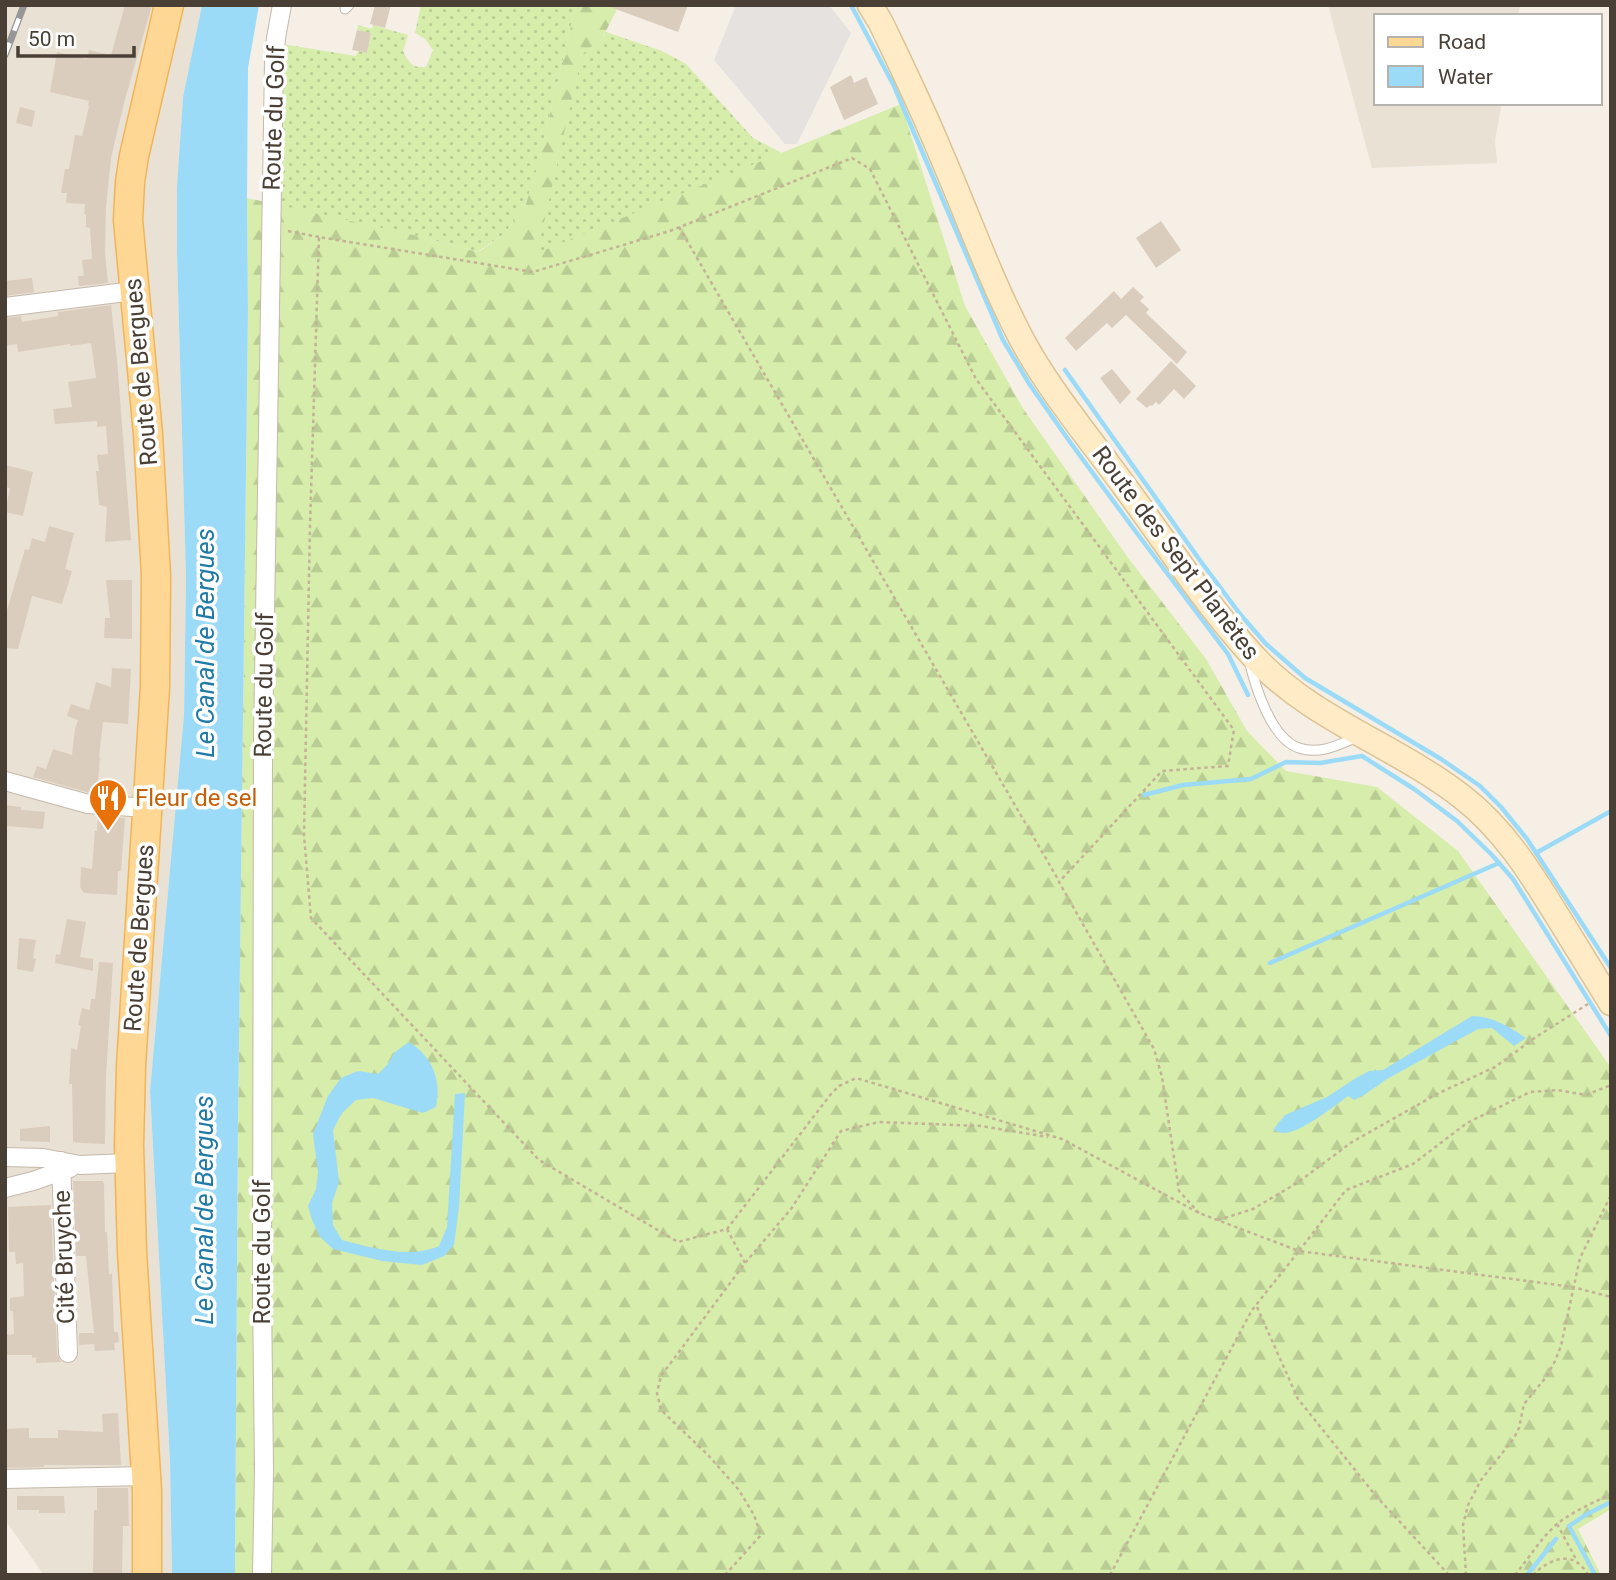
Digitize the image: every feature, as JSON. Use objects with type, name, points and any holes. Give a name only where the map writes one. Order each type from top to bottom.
[{"type":"main road","name":"Route de Bergues","points":[[146,1575],[146,1476],[129,1163],[131,1066],[157,629],[156,557],[148,434],[128,220],[132,169],[169,5]]},
{"type":"main road","name":"Route de Bergues","points":[[132,278],[135,216],[184,5]]},
{"type":"main road","name":"Route des Sept Planètes","points":[[870,5],[881,23],[940,151],[995,284],[1023,343],[1211,605],[1246,649],[1287,688],[1436,778],[1472,805],[1496,828],[1537,883],[1611,1003]]},
{"type":"main road","name":"Route des Sept Planètes","points":[[883,5],[903,49],[940,151]]},
{"type":"street","name":"Route du Golf","points":[[262,1575],[263,739],[274,62],[282,5]]},
{"type":"street","points":[[5,307],[132,278]]},
{"type":"street","points":[[5,781],[96,806],[147,808]]},
{"type":"street","points":[[5,1157],[43,1158],[61,1166]]},
{"type":"street","points":[[5,1188],[33,1181],[61,1166],[129,1163]]},
{"type":"street","name":"Cité Bruyche","points":[[61,1166],[68,1353]]},
{"type":"street","points":[[5,1479],[146,1476]]},
{"type":"lane","points":[[1246,649],[1264,707],[1277,729],[1290,743],[1300,748],[1324,749],[1362,735]]},
{"type":"path","points":[[272,227],[533,272],[678,227],[852,158],[870,169],[976,379],[1234,730],[1228,765],[1162,771],[1059,882]]},
{"type":"path","points":[[678,227],[1154,1049],[1162,1077],[1179,1191],[1199,1213]]},
{"type":"path","points":[[319,237],[304,835],[311,918],[538,1160],[678,1242],[727,1229],[831,1094],[839,1086],[856,1078],[1062,1139],[1199,1213],[1299,1251],[1573,1287],[1611,1297]]},
{"type":"path","points":[[1218,1220],[1253,1209],[1297,1183],[1352,1142],[1437,1094],[1495,1066],[1584,1007]]},
{"type":"path","points":[[1110,1575],[1256,1305],[1346,1191],[1413,1164],[1467,1123],[1530,1092],[1557,1090],[1586,1095],[1611,1085]]},
{"type":"path","points":[[725,1575],[761,1535],[754,1515],[739,1490],[708,1455],[661,1410],[657,1393],[661,1376],[745,1263],[791,1209],[841,1131],[879,1122],[981,1126],[1062,1139]]},
{"type":"path","points":[[1466,1575],[1463,1525],[1468,1505],[1481,1480],[1514,1438],[1524,1404],[1547,1376],[1555,1361],[1561,1346],[1584,1247],[1611,1195]]},
{"type":"path","points":[[727,1229],[745,1263]]},
{"type":"path","points":[[1256,1305],[1298,1399],[1376,1496],[1449,1575]]},
{"type":"path","points":[[1515,1575],[1557,1524],[1611,1494]]},
{"type":"path","points":[[1557,1524],[1577,1561]]},
{"type":"path","points":[[1533,1575],[1543,1566],[1570,1559],[1582,1565],[1588,1575]]},
{"type":"shaded area","points":[[5,5],[202,5],[183,97],[177,187],[186,578],[184,715],[150,1091],[170,1461],[172,1575],[44,1575],[5,1520]]},
{"type":"shaded area","points":[[736,5],[829,5],[851,33],[797,144],[785,144],[714,60]]},
{"type":"shaded area","points":[[1328,5],[1520,5],[1518,14],[1374,14],[1374,105],[1502,105],[1495,140],[1497,163],[1372,168]]},
{"type":"green space","points":[[421,5],[576,5],[525,207],[504,234],[477,252],[418,236],[280,206],[282,44],[356,56],[358,51],[367,53],[371,34],[357,30],[358,25],[372,29],[373,25],[408,35],[403,51],[405,55],[414,66],[426,67],[433,50],[425,39],[415,33]]},
{"type":"green space","points":[[576,5],[619,5],[601,41],[582,54],[537,253],[901,104],[965,306],[1024,410],[1129,559],[1206,659],[1247,731],[1286,771],[1377,787],[1458,851],[1609,1065],[1611,1509],[1578,1529],[1601,1575],[235,1575],[247,198],[480,251],[504,234],[525,207]]},
{"type":"green space","points":[[606,32],[662,51],[686,64],[753,138],[782,153],[536,254],[582,54],[601,41]]},
{"type":"water","name":"Le Canal de Bergues","points":[[202,5],[259,5],[248,68],[248,312],[235,1575],[172,1575],[170,1461],[150,1091],[184,715],[186,578],[177,187],[183,97]]},
{"type":"water","points":[[1472,1016],[1494,1020],[1526,1038],[1514,1046],[1492,1028],[1478,1029],[1387,1079],[1364,1095],[1354,1100],[1348,1096],[1299,1129],[1284,1133],[1273,1130],[1285,1115],[1327,1097],[1369,1071],[1383,1070]]},
{"type":"water","points":[[409,1042],[424,1054],[433,1070],[438,1088],[436,1107],[423,1113],[373,1098],[356,1100],[342,1113],[333,1130],[339,1182],[332,1203],[333,1225],[342,1240],[378,1249],[416,1252],[439,1246],[447,1227],[455,1094],[465,1093],[459,1207],[454,1245],[444,1256],[422,1265],[382,1261],[333,1249],[320,1237],[308,1206],[316,1189],[318,1173],[313,1134],[328,1096],[341,1078],[358,1071],[378,1074],[395,1052]]},
{"type":"building","points":[[125,5],[152,5],[111,158],[106,207],[105,252],[108,283],[79,286],[78,276],[84,276],[82,260],[92,259],[90,228],[86,227],[85,204],[66,203],[67,193],[61,193],[65,169],[69,169],[75,135],[82,136],[89,101],[50,92],[57,52],[87,59],[89,50],[111,55]]},
{"type":"building","points":[[375,5],[391,5],[385,28],[370,24]]},
{"type":"building","points":[[610,5],[688,5],[678,32]]},
{"type":"building","points":[[357,30],[371,33],[367,53],[352,50]]},
{"type":"building","points":[[851,75],[854,83],[866,77],[878,104],[844,120],[830,87]]},
{"type":"building","points":[[20,107],[35,111],[32,127],[16,123]]},
{"type":"building","points":[[1161,221],[1181,250],[1156,268],[1136,238]]},
{"type":"building","points":[[32,278],[34,292],[5,296],[5,281]]},
{"type":"building","points":[[1133,287],[1144,297],[1140,301],[1149,309],[1146,313],[1187,352],[1177,364],[1126,315],[1112,328],[1107,323],[1076,351],[1065,338],[1114,291],[1121,299]]},
{"type":"building","points":[[111,305],[131,540],[105,542],[107,507],[99,505],[96,471],[99,471],[97,455],[108,454],[106,426],[97,427],[97,421],[55,424],[53,409],[72,407],[68,382],[96,378],[91,343],[18,352],[17,344],[5,346],[5,318],[21,316],[22,322],[58,316],[58,312]]},
{"type":"building","points":[[1171,361],[1196,386],[1184,399],[1174,389],[1159,405],[1156,402],[1147,408],[1136,399]]},
{"type":"building","points":[[1112,369],[1131,392],[1120,404],[1100,378]]},
{"type":"building","points":[[5,465],[33,472],[23,516],[5,512],[10,488],[5,487]]},
{"type":"building","points":[[49,526],[74,533],[65,569],[72,571],[62,604],[32,596],[18,649],[5,648],[5,617],[25,549],[29,550],[32,538],[45,542]]},
{"type":"building","points":[[106,580],[132,580],[132,639],[104,638],[105,618],[110,618]]},
{"type":"building","points":[[112,668],[131,669],[128,724],[103,722],[97,793],[33,777],[37,766],[46,769],[53,749],[72,755],[78,720],[67,716],[71,704],[89,710],[96,682],[111,687]]},
{"type":"building","points":[[5,805],[21,807],[21,810],[45,812],[43,829],[5,826]]},
{"type":"building","points":[[98,816],[125,818],[117,895],[84,893],[80,887],[81,867],[92,869]]},
{"type":"building","points":[[67,919],[86,922],[80,957],[93,959],[93,971],[55,963],[56,954],[60,955]]},
{"type":"building","points":[[19,938],[36,940],[33,972],[17,969]]},
{"type":"building","points":[[99,962],[113,963],[105,1144],[73,1142],[72,1084],[69,1084],[71,1048],[77,1050],[82,1008],[90,1010],[91,999],[95,999]]},
{"type":"building","points":[[50,1126],[50,1142],[20,1141],[20,1129]]},
{"type":"building","points":[[73,1181],[103,1181],[104,1184],[105,1232],[109,1274],[112,1274],[114,1332],[118,1332],[119,1342],[114,1343],[115,1350],[95,1351],[94,1344],[79,1345],[79,1333],[94,1333],[86,1256],[76,1256]]},
{"type":"building","points":[[51,1205],[57,1353],[61,1362],[36,1363],[36,1357],[32,1358],[32,1355],[6,1355],[6,1335],[14,1334],[10,1298],[24,1296],[23,1263],[16,1264],[15,1252],[9,1252],[8,1207]]},
{"type":"building","points":[[118,1413],[121,1465],[5,1468],[5,1429],[29,1428],[29,1438],[58,1438],[58,1430],[103,1432],[102,1414]]},
{"type":"building","points":[[97,1488],[128,1488],[129,1526],[123,1526],[122,1575],[93,1575]]},
{"type":"building","points":[[17,1496],[64,1496],[65,1513],[17,1510]]},
{"type":"waterway","points":[[851,5],[894,86],[1003,340],[1030,385],[1070,442],[1228,654],[1248,695]]},
{"type":"waterway","points":[[1065,370],[1199,559],[1266,644],[1305,678],[1441,759],[1480,786],[1527,839],[1611,968]]},
{"type":"waterway","points":[[1144,795],[1183,785],[1251,779],[1286,762],[1320,763],[1362,756],[1414,789],[1457,821],[1492,855],[1513,879],[1611,1036]]},
{"type":"waterway","points":[[1536,853],[1611,811]]},
{"type":"waterway","points":[[1270,963],[1499,863]]},
{"type":"waterway","points":[[1595,1575],[1569,1526],[1611,1502]]},
{"type":"waterway","points":[[1527,1575],[1556,1539]]},
{"type":"railway","points":[[5,55],[24,5]]},
{"type":"place","name":"Fleur de sel","points":[[108,832]]}]
